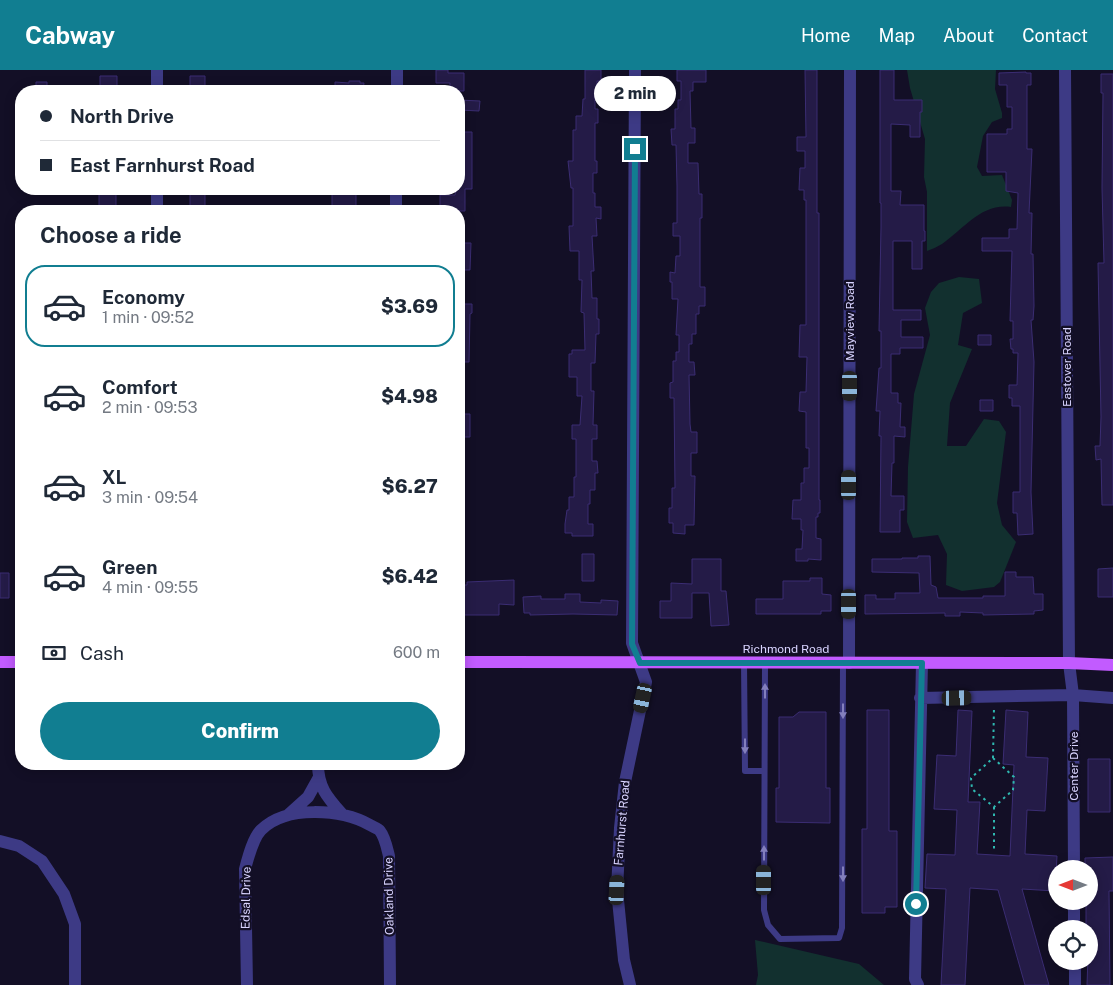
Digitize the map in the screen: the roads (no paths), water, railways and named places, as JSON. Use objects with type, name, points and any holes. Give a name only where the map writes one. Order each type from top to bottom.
[{"type":"main road","points":[[0,662],[15,662]]},
{"type":"main road","name":"Richmond Road","points":[[465,662],[1113,664]]},
{"type":"street","points":[[157,70],[157,85]]},
{"type":"street","points":[[397,70],[397,85]]},
{"type":"street","name":"Farnhurst Road","points":[[630,985],[624,960],[617,890],[620,828],[625,782],[646,682],[632,644],[635,70]]},
{"type":"street","name":"Mayview Road","points":[[846,663],[850,70]]},
{"type":"street","name":"Eastover Road","points":[[1065,70],[1069,663]]},
{"type":"street","points":[[918,985],[914,980],[922,663]]},
{"type":"street","name":"Center Drive","points":[[1069,663],[1073,695],[1074,860]]},
{"type":"street","points":[[920,698],[1073,695],[1113,698]]},
{"type":"street","points":[[318,770],[318,779],[329,799],[342,814]]},
{"type":"street","points":[[287,816],[308,796],[318,779]]},
{"type":"street","name":"Oakland Drive","points":[[302,813],[342,814],[363,821],[380,831],[385,840],[389,856],[390,985]]},
{"type":"street","name":"Edsal Drive","points":[[247,985],[245,869],[249,853],[260,831],[287,816],[302,813]]},
{"type":"street","points":[[1,841],[19,846],[42,861],[64,894],[75,924],[75,985]]},
{"type":"street","points":[[1075,970],[1075,985]]},
{"type":"lane","points":[[744,662],[745,771],[764,771]]},
{"type":"lane","points":[[765,663],[764,910],[768,925],[780,940],[839,938],[843,920],[846,663]]}]
